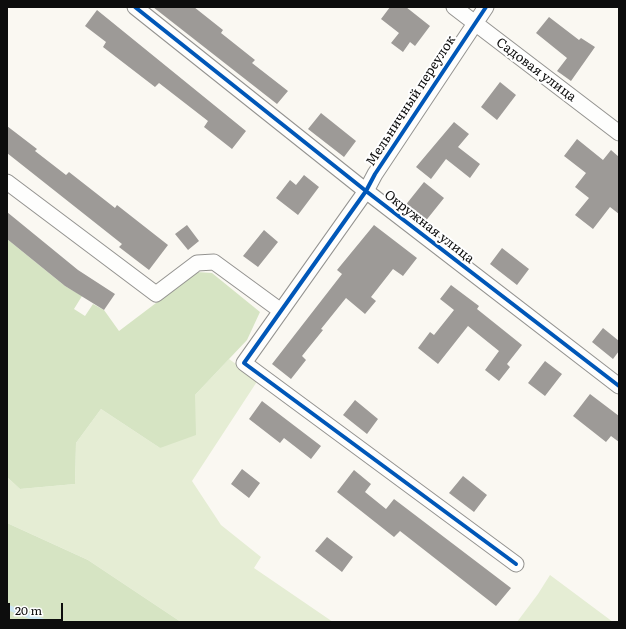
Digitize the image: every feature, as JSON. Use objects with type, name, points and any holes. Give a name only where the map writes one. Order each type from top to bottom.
[{"type":"street","name":"Окружная улица","points":[[134,7],[366,191],[619,386]]},
{"type":"street","name":"Садовая улица","points":[[454,7],[619,133]]},
{"type":"street","name":"Мельничный переулок","points":[[486,7],[375,174],[366,191],[244,364],[516,564]]},
{"type":"street","points":[[7,182],[156,294],[197,263],[214,262],[281,311]]},
{"type":"green space","points":[[7,239],[65,286],[82,296],[74,309],[85,316],[93,304],[104,310],[119,331],[197,272],[212,273],[260,312],[247,340],[195,395],[196,435],[160,448],[101,409],[76,443],[75,484],[20,489],[7,477]]},
{"type":"green space","points":[[229,359],[258,380],[192,481],[221,525],[261,557],[254,568],[333,622],[181,622],[88,560],[7,523],[7,477],[20,489],[75,484],[76,443],[101,409],[160,448],[195,395]]},
{"type":"green space","points":[[7,523],[88,560],[181,622],[7,622]]},
{"type":"green space","points":[[550,575],[613,622],[517,622]]},
{"type":"building","points":[[153,7],[194,7],[223,30],[221,33],[255,60],[252,63],[288,91],[277,104]]},
{"type":"building","points":[[390,7],[406,7],[430,26],[415,46],[410,42],[403,52],[391,43],[399,33],[381,19]]},
{"type":"building","points":[[97,10],[246,131],[232,149],[204,127],[208,121],[159,83],[155,87],[103,47],[106,42],[85,26]]},
{"type":"building","points":[[549,17],[579,40],[581,38],[595,47],[571,81],[557,71],[567,58],[536,33]]},
{"type":"building","points":[[500,82],[516,95],[497,120],[481,107]]},
{"type":"building","points":[[321,113],[356,141],[344,157],[308,129]]},
{"type":"building","points":[[454,122],[469,134],[458,147],[480,164],[470,178],[446,159],[431,179],[416,167]]},
{"type":"building","points":[[7,126],[37,149],[35,151],[66,175],[69,172],[115,208],[117,205],[168,245],[149,270],[119,247],[122,244],[7,153]]},
{"type":"building","points":[[577,139],[603,160],[611,150],[619,157],[619,214],[610,207],[593,229],[575,215],[589,198],[575,187],[586,173],[564,156]]},
{"type":"building","points":[[304,175],[319,187],[298,215],[276,198],[290,180],[296,185]]},
{"type":"building","points":[[424,182],[444,198],[424,223],[404,207]]},
{"type":"building","points":[[7,212],[78,270],[115,294],[104,310],[65,286],[7,239]]},
{"type":"building","points":[[187,225],[199,241],[188,250],[175,234]]},
{"type":"building","points":[[374,225],[417,258],[403,276],[393,269],[371,297],[376,301],[365,314],[346,298],[302,356],[306,360],[291,379],[272,364],[342,274],[337,270]]},
{"type":"building","points":[[264,230],[278,242],[258,267],[243,256]]},
{"type":"building","points":[[502,248],[529,269],[517,285],[490,264]]},
{"type":"building","points":[[451,285],[479,306],[477,309],[522,345],[507,364],[510,367],[499,381],[485,370],[499,351],[468,326],[438,364],[418,348],[430,332],[434,335],[454,310],[440,299]]},
{"type":"building","points":[[603,328],[619,341],[619,351],[613,359],[592,342]]},
{"type":"building","points":[[545,361],[562,374],[545,396],[528,383]]},
{"type":"building","points":[[590,394],[619,416],[619,442],[611,436],[606,442],[573,416]]},
{"type":"building","points":[[355,400],[378,419],[367,434],[343,415]]},
{"type":"building","points":[[262,401],[321,446],[311,459],[284,438],[280,443],[249,419]]},
{"type":"building","points":[[242,469],[260,483],[249,498],[231,484]]},
{"type":"building","points":[[354,470],[371,484],[365,492],[386,509],[394,499],[511,588],[496,606],[400,531],[394,537],[337,492]]},
{"type":"building","points":[[463,476],[487,495],[474,512],[449,493]]},
{"type":"building","points":[[327,537],[353,557],[342,572],[315,551]]},
{"type":"waterway","points":[[7,607],[45,622]]},
{"type":"cycle path","points":[[135,7],[366,191],[619,386]]},
{"type":"cycle path","points":[[486,7],[375,174],[366,191],[244,363],[516,564]]}]
